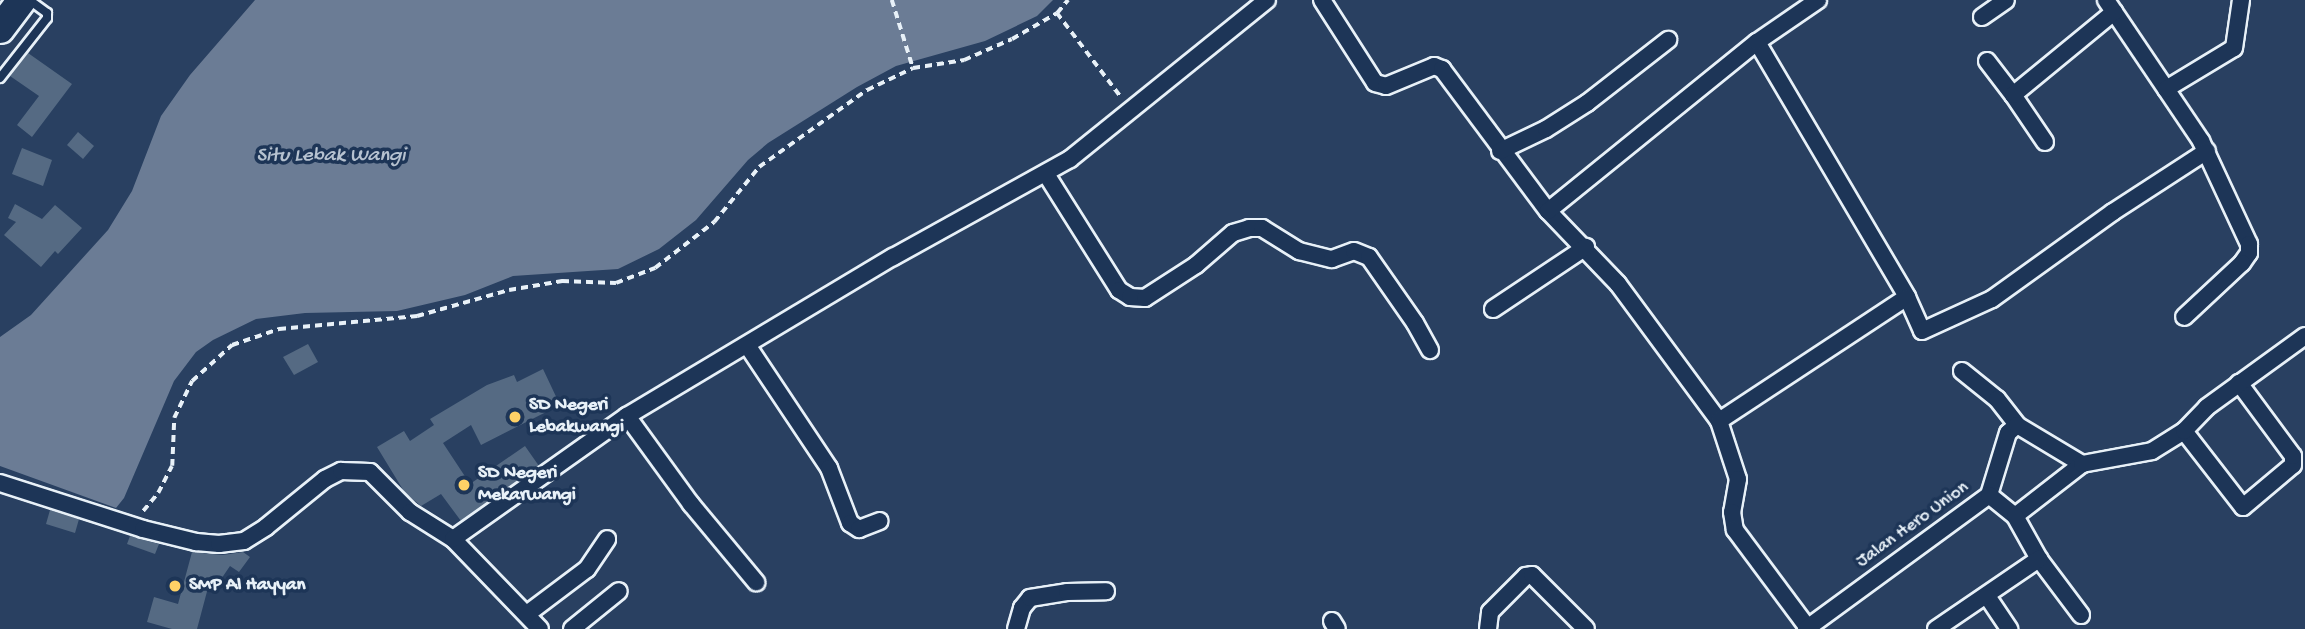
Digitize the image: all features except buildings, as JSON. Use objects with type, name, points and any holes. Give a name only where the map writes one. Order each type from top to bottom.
[{"type":"highway","points":[[0,29],[22,0]]},
{"type":"street","points":[[453,539],[627,416],[893,257],[1046,174],[1131,110],[1267,0]]},
{"type":"street","points":[[1322,0],[1375,83],[1386,86],[1434,66],[1442,69],[1500,151],[1548,211],[1586,247],[1618,284],[1719,421],[1738,479],[1732,512],[1735,530],[1807,628]]},
{"type":"street","points":[[1548,211],[1757,42],[1818,0]]},
{"type":"street","points":[[1982,17],[2006,0]]},
{"type":"street","points":[[2166,89],[2234,48],[2241,0]]},
{"type":"street","points":[[2013,95],[2110,6],[2207,151],[2222,192],[2247,240],[2249,253],[2242,263],[2183,317]]},
{"type":"street","points":[[1500,151],[1546,129],[1587,103],[1668,40]]},
{"type":"street","points":[[1757,42],[1907,297],[1917,326],[1922,331],[1928,331],[1992,299],[2113,212],[2207,151]]},
{"type":"street","points":[[1987,61],[2045,142]]},
{"type":"street","points":[[1046,174],[1119,290],[1130,297],[1145,298],[1196,265],[1233,233],[1249,228],[1262,228],[1299,251],[1332,259],[1354,251],[1369,257],[1415,323],[1430,350]]},
{"type":"street","points":[[1493,309],[1586,247]]},
{"type":"street","points":[[1719,421],[1907,297]]},
{"type":"street","points":[[747,345],[829,468],[850,523],[859,529],[880,521]]},
{"type":"street","points":[[2015,516],[2082,464],[2152,451],[2184,431],[2207,407],[2239,383],[2302,345]]},
{"type":"street","points":[[1962,371],[1997,399],[2017,425],[2082,464]]},
{"type":"street","points":[[2184,431],[2243,507],[2293,465],[2292,456],[2239,383]]},
{"type":"street","points":[[627,416],[683,495],[756,582]]},
{"type":"street","points":[[1990,495],[2007,433],[2017,425]]},
{"type":"street","points":[[0,483],[132,525],[196,542],[244,541],[267,527],[325,479],[341,471],[362,470],[377,476],[410,512],[453,539],[540,629]]},
{"type":"street","name":"Jalan Hero Union","points":[[1807,628],[1990,495],[2015,516],[2039,559],[2081,615]]},
{"type":"street","points":[[527,614],[587,569],[607,539]]},
{"type":"street","points":[[1936,629],[2039,559]]},
{"type":"street","points":[[1488,629],[1490,612],[1526,576],[1532,575],[1586,629]]},
{"type":"street","points":[[572,629],[619,591]]},
{"type":"street","points":[[1016,629],[1022,608],[1030,598],[1067,592],[1106,591]]},
{"type":"street","points":[[1987,596],[2009,629]]},
{"type":"lane","points":[[0,78],[47,18],[47,13],[29,0]]},
{"type":"path","points":[[892,0],[914,68]]},
{"type":"path","points":[[132,525],[158,493],[172,466],[174,418],[192,381],[232,345],[279,329],[417,316],[509,290],[562,281],[616,283],[655,268],[714,222],[759,167],[867,90],[914,68],[964,60],[1012,39],[1057,13],[1068,0]]},
{"type":"path","points":[[1057,13],[1131,110]]},
{"type":"water","name":"Situ Lebak Wangi","points":[[255,0],[1053,0],[1037,16],[985,41],[896,66],[857,87],[768,143],[748,160],[696,220],[659,249],[618,269],[513,276],[465,295],[397,311],[305,313],[256,319],[213,340],[196,352],[174,381],[124,498],[116,508],[0,466],[0,337],[31,315],[108,230],[132,191],[161,116],[190,75]]},
{"type":"place","name":"SD Negeri Lebakwangi","points":[[515,417]]},
{"type":"place","name":"SD Negeri Mekarwangi","points":[[464,485]]},
{"type":"place","name":"SMP Al Hayyan","points":[[175,586]]}]
